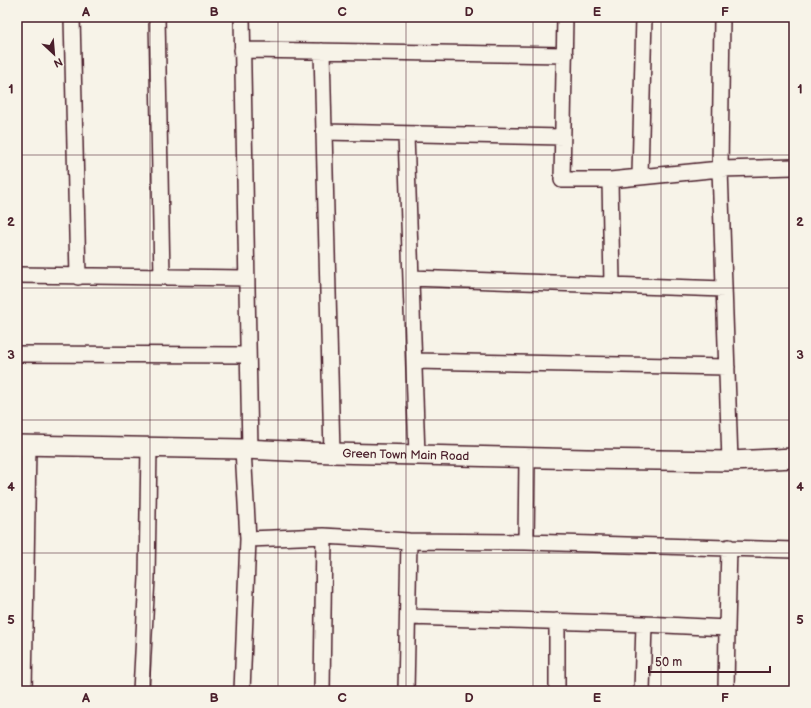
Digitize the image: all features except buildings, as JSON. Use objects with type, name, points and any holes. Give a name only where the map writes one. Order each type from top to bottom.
[{"type":"street","points":[[72,17],[78,276]]},
{"type":"street","points":[[157,17],[162,276]]},
{"type":"street","points":[[242,17],[248,355],[246,450],[248,539],[242,691]]},
{"type":"street","points":[[565,17],[562,180],[610,180],[720,169],[794,167]]},
{"type":"street","points":[[640,176],[644,17]]},
{"type":"street","points":[[722,17],[720,169],[730,461]]},
{"type":"street","points":[[242,50],[565,55]]},
{"type":"street","points":[[322,51],[332,453]]},
{"type":"street","points":[[324,132],[406,135],[563,136]]},
{"type":"street","points":[[406,135],[415,361],[417,455]]},
{"type":"street","points":[[610,180],[612,284]]},
{"type":"street","points":[[17,275],[246,278]]},
{"type":"street","points":[[411,278],[724,288]]},
{"type":"street","points":[[17,354],[248,355]]},
{"type":"street","points":[[415,361],[727,367]]},
{"type":"street","points":[[23,446],[24,691]]},
{"type":"street","name":"Green Town Main Road","points":[[23,446],[149,447],[528,458],[730,461],[794,458]]},
{"type":"street","points":[[141,691],[147,578],[149,447]]},
{"type":"street","points":[[526,542],[528,458]]},
{"type":"street","points":[[248,539],[324,536],[409,541],[526,542],[794,550]]},
{"type":"street","points":[[322,691],[324,536]]},
{"type":"street","points":[[406,691],[409,541]]},
{"type":"street","points":[[726,691],[729,547]]},
{"type":"street","points":[[408,617],[727,628]]},
{"type":"street","points":[[557,621],[557,691]]},
{"type":"street","points":[[642,691],[644,624]]}]
